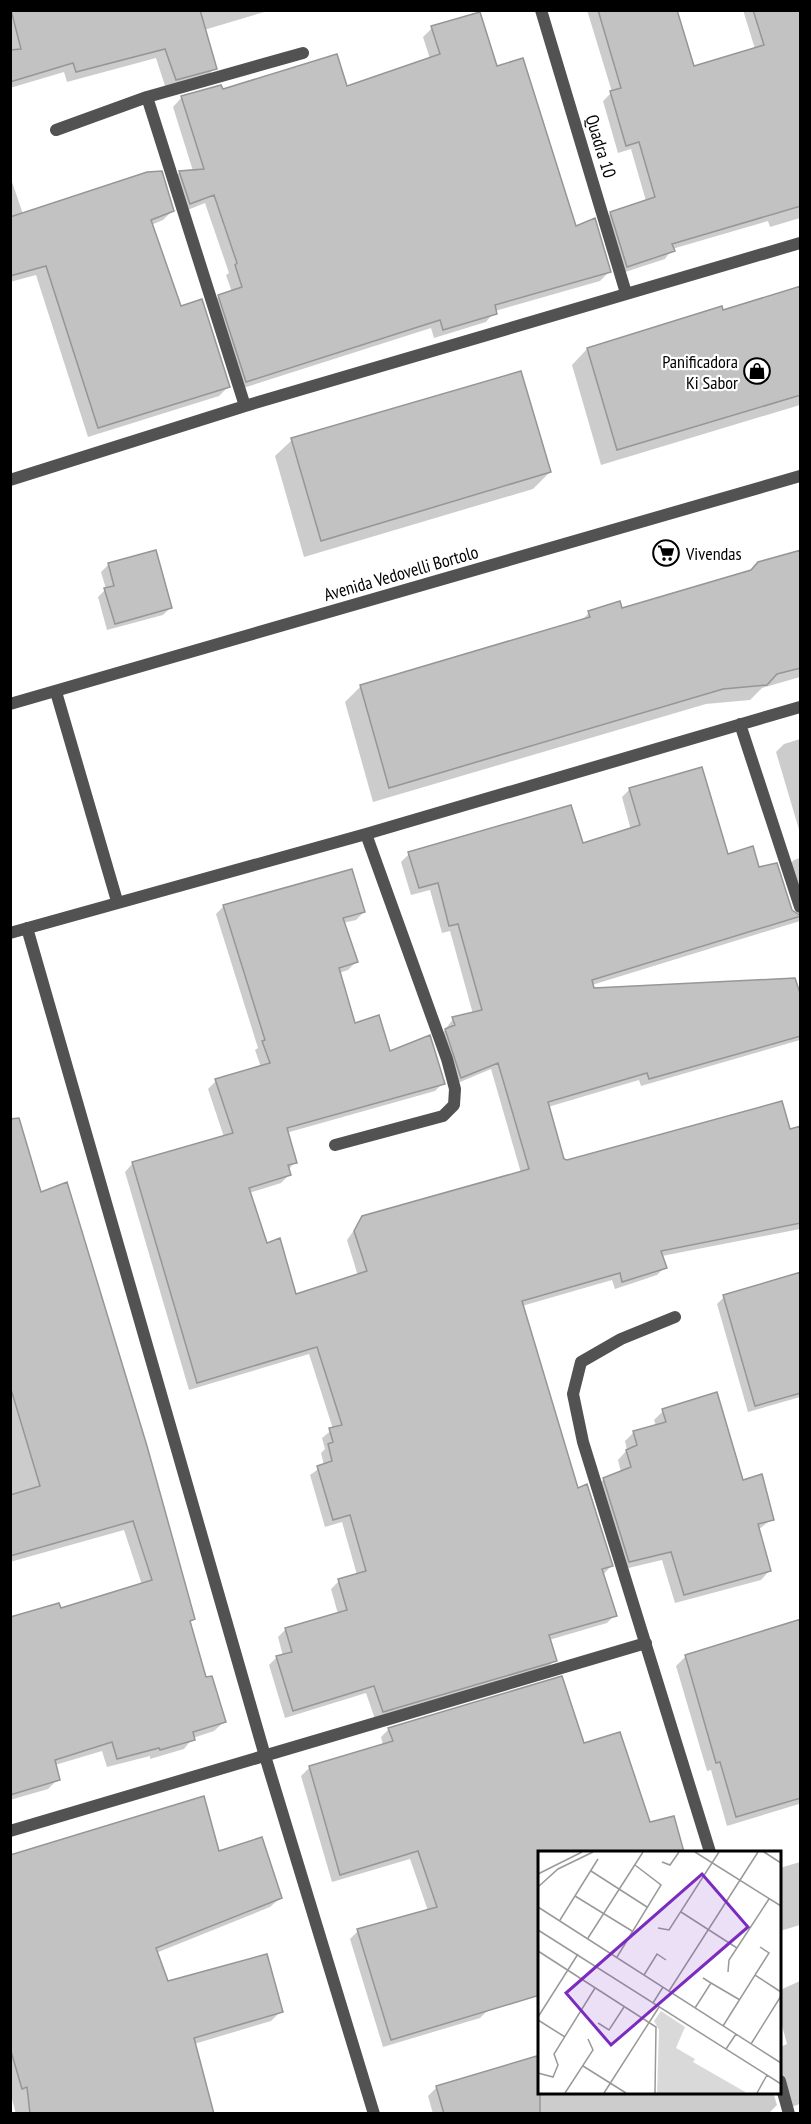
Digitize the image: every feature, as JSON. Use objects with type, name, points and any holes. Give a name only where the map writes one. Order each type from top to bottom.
[{"type":"street","name":"Quadra 10","points":[[541,10],[626,293]]},
{"type":"street","points":[[56,130],[147,97],[303,53]]},
{"type":"street","points":[[147,97],[245,406]]},
{"type":"street","points":[[10,480],[245,406],[801,243]]},
{"type":"street","name":"Avenida Vedovelli Bortolo","points":[[10,704],[801,476]]},
{"type":"street","points":[[56,692],[117,901]]},
{"type":"street","points":[[10,933],[117,901],[366,834],[801,707]]},
{"type":"street","points":[[740,724],[801,907]]},
{"type":"street","points":[[336,1145],[443,1116],[454,1105],[455,1089],[447,1059],[366,834]]},
{"type":"street","points":[[27,928],[265,1756],[374,2114]]},
{"type":"street","points":[[675,1317],[621,1339],[581,1362],[573,1394],[583,1442],[710,1851]]},
{"type":"street","points":[[10,1831],[646,1643]]},
{"type":"street","points":[[781,2085],[789,2114]]},
{"type":"building","points":[[11,10],[200,10],[217,69],[176,80],[165,49],[76,72],[73,63],[10,82],[10,50],[21,49]]},
{"type":"building","points":[[598,10],[677,10],[694,66],[764,45],[753,10],[801,10],[801,206],[672,244],[675,251],[627,267],[610,212],[655,197],[639,142],[626,146],[610,91],[621,88]]},
{"type":"building","points":[[480,12],[497,66],[523,58],[576,226],[595,218],[611,272],[495,305],[497,314],[443,330],[440,320],[246,382],[218,295],[242,287],[235,265],[237,263],[214,195],[190,204],[179,171],[204,169],[181,96],[221,85],[223,89],[337,54],[347,86],[440,54],[431,26]]},
{"type":"building","points":[[162,171],[174,211],[151,220],[181,306],[202,299],[230,387],[98,428],[46,266],[10,276],[10,217],[147,172]]},
{"type":"building","points":[[801,286],[801,395],[617,450],[587,348],[722,306],[723,310]]},
{"type":"building","points":[[521,371],[551,472],[321,541],[291,438]]},
{"type":"building","points":[[156,550],[172,608],[115,624],[104,588],[114,586],[108,563]]},
{"type":"building","points":[[801,550],[801,668],[777,674],[767,685],[723,689],[389,788],[360,685],[590,617],[588,611],[620,601],[622,608],[751,570],[758,562]]},
{"type":"building","points":[[702,767],[728,854],[753,846],[759,867],[777,863],[792,910],[801,916],[592,980],[594,988],[795,978],[801,996],[801,1036],[649,1079],[647,1073],[548,1102],[564,1159],[567,1160],[782,1101],[790,1129],[801,1126],[801,1223],[661,1251],[667,1268],[622,1282],[620,1273],[522,1301],[578,1488],[587,1484],[613,1566],[602,1569],[617,1616],[549,1635],[557,1661],[383,1712],[374,1686],[293,1711],[276,1656],[292,1652],[285,1628],[347,1610],[338,1579],[366,1571],[350,1515],[333,1520],[317,1466],[332,1461],[328,1444],[333,1442],[329,1428],[342,1425],[317,1347],[197,1383],[132,1162],[233,1133],[215,1079],[270,1063],[223,905],[352,869],[365,912],[343,918],[358,962],[339,968],[355,1023],[379,1015],[390,1051],[430,1035],[445,1084],[287,1128],[297,1163],[288,1165],[291,1175],[249,1188],[267,1243],[280,1238],[296,1294],[367,1271],[354,1231],[362,1216],[529,1169],[498,1063],[461,1078],[445,1029],[455,1025],[452,1017],[482,1010],[458,924],[449,926],[438,883],[419,888],[408,852],[571,805],[583,843],[640,825],[629,788]]},
{"type":"building","points":[[19,1118],[41,1192],[67,1182],[147,1446],[195,1619],[190,1621],[206,1677],[212,1676],[226,1722],[193,1732],[195,1740],[160,1750],[159,1748],[117,1759],[112,1742],[55,1760],[60,1780],[10,1795],[10,1617],[59,1603],[61,1608],[152,1580],[133,1521],[10,1556],[10,1495],[40,1486],[10,1386],[10,1119]]},
{"type":"building","points":[[801,1272],[801,1393],[755,1406],[723,1295]]},
{"type":"building","points":[[717,1392],[743,1480],[762,1474],[774,1520],[758,1524],[771,1571],[684,1595],[671,1552],[629,1562],[603,1478],[631,1467],[626,1450],[637,1445],[633,1431],[666,1422],[662,1409]]},
{"type":"building","points":[[801,1619],[801,1798],[736,1817],[720,1762],[716,1763],[685,1655]]},
{"type":"building","points":[[562,1676],[584,1743],[620,1732],[650,1822],[674,1816],[684,1851],[538,1851],[538,1996],[391,2040],[357,1929],[437,1907],[418,1851],[340,1875],[309,1766],[393,1741],[388,1728]]},
{"type":"building","points":[[204,1796],[219,1851],[262,1837],[282,1898],[156,1948],[168,1981],[267,1954],[283,2012],[194,2038],[214,2114],[30,2114],[27,2087],[22,2089],[10,2048],[10,1855]]},
{"type":"building","points":[[538,2056],[540,2114],[444,2114],[436,2086]]},
{"type":"place","name":"Panificadora Ki Sabor","points":[[757,371]]},
{"type":"place","name":"Vivendas","points":[[666,553]]}]
